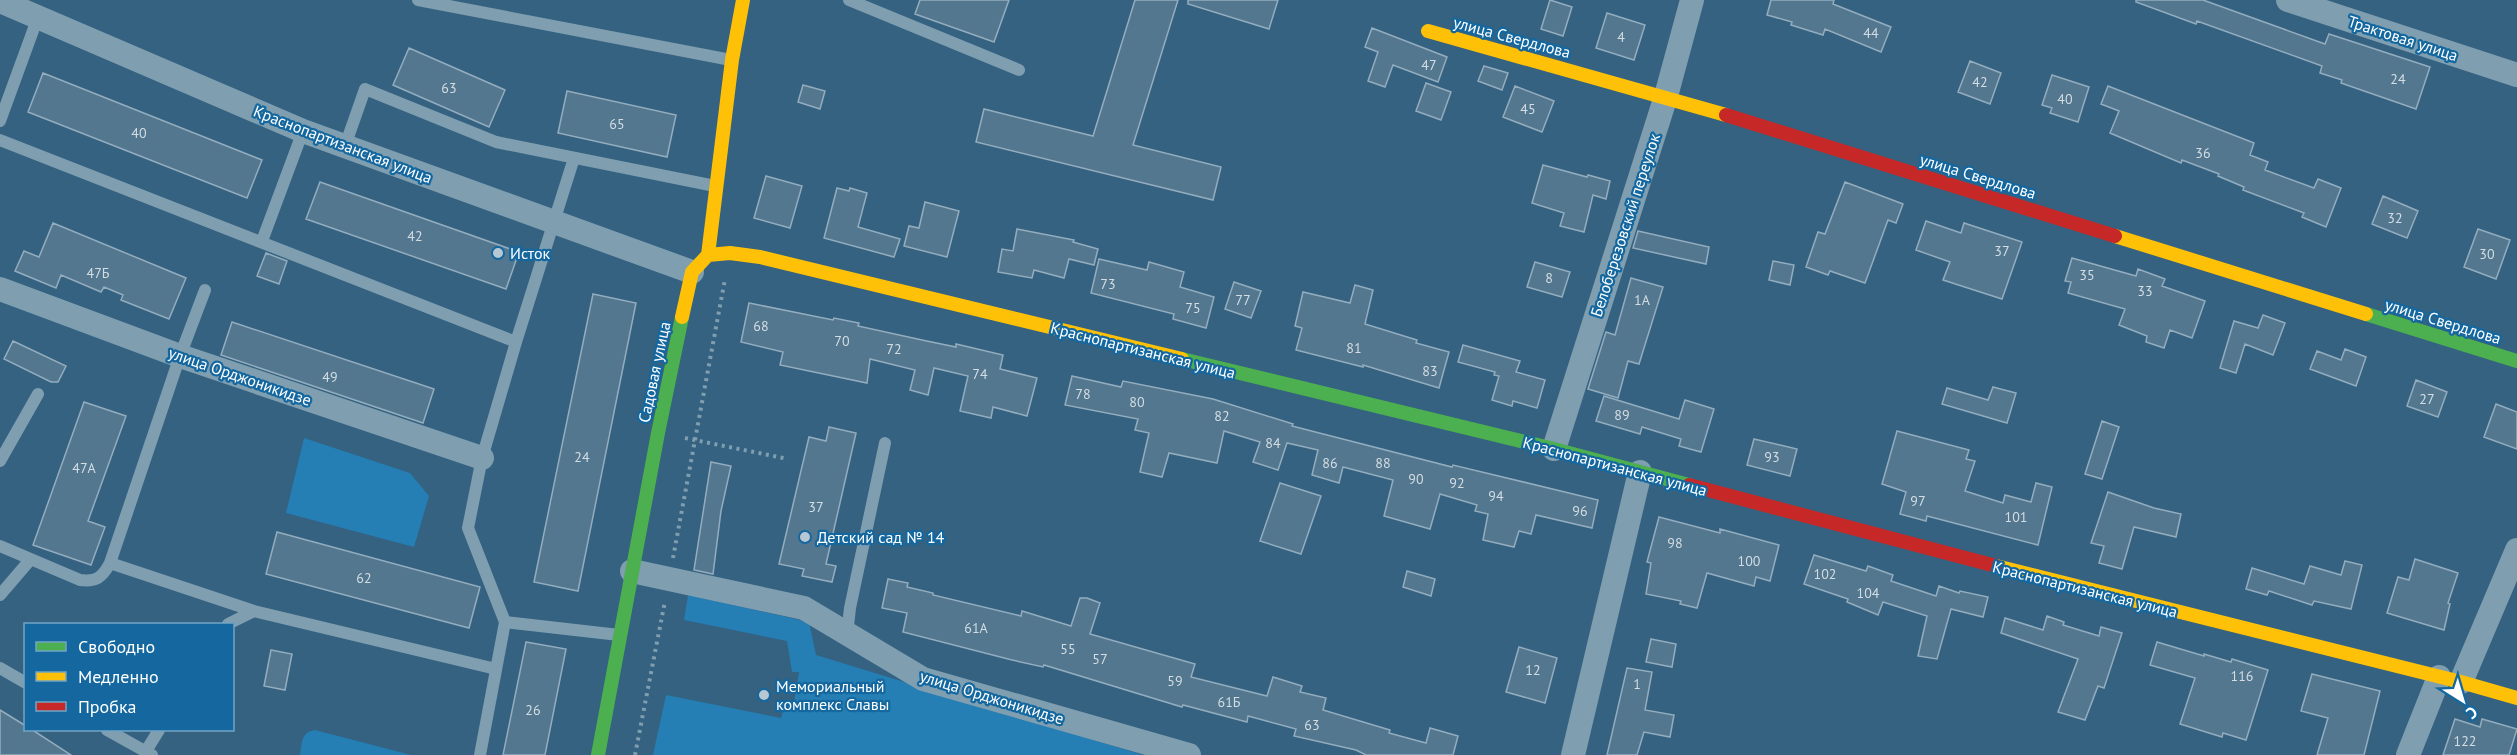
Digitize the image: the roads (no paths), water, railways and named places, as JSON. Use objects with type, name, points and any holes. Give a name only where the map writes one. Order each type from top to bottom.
[{"type":"street","name":"Садовая улица","points":[[598,755],[658,433],[717,186],[732,60],[743,0]]},
{"type":"street","name":"Белоберезовский переулок","points":[[1554,449],[1666,96],[1692,0]]},
{"type":"street","name":"Трактовая улица","points":[[2288,0],[2517,75]]},
{"type":"street","name":"Краснопартизанская улица","points":[[0,1],[303,131],[554,222],[700,263],[730,253],[760,257],[1554,449],[2036,578],[2450,679],[2517,698]]},
{"type":"street","name":"улица Свердлова","points":[[1428,31],[1666,96],[2517,361]]},
{"type":"street","name":"улица Орджоникидзе","points":[[0,290],[180,356],[482,458]]},
{"type":"street","points":[[1573,755],[1640,472]]},
{"type":"street","points":[[2408,755],[2517,549]]},
{"type":"street","name":"улица Орджоникидзе","points":[[632,571],[804,608],[923,679],[1189,755]]},
{"type":"lane","points":[[418,0],[732,60]]},
{"type":"lane","points":[[849,0],[1019,70]]},
{"type":"lane","points":[[0,121],[38,17]]},
{"type":"lane","points":[[345,146],[365,89],[496,142],[717,186]]},
{"type":"lane","points":[[262,241],[303,131]]},
{"type":"lane","points":[[0,140],[516,342]]},
{"type":"lane","points":[[480,755],[505,622],[468,528],[482,458],[574,158]]},
{"type":"lane","points":[[0,546],[80,580],[99,579],[110,563],[180,356],[205,290]]},
{"type":"lane","points":[[0,461],[38,394]]},
{"type":"lane","points":[[847,635],[850,608],[885,443]]},
{"type":"lane","points":[[0,595],[30,560]]},
{"type":"lane","points":[[110,563],[254,611],[496,669]]},
{"type":"lane","points":[[230,623],[254,611]]},
{"type":"lane","points":[[505,622],[620,635]]},
{"type":"lane","points":[[0,668],[24,682]]},
{"type":"lane","points":[[110,731],[149,753],[158,731]]},
{"type":"place","name":"Исток","points":[[498,253]]},
{"type":"place","name":"Детский сад № 14","points":[[805,537]]},
{"type":"place","name":"Мемориальный комплекс Славы","points":[[764,695]]}]
